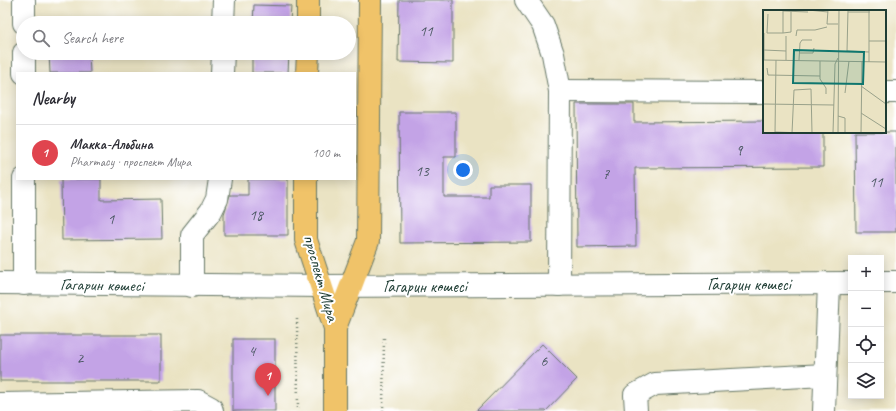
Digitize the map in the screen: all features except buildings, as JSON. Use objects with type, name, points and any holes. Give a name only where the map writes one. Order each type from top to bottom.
[{"type":"main road","points":[[308,0],[308,16]]},
{"type":"main road","name":"проспект Мира","points":[[335,328],[368,241],[370,0]]},
{"type":"main road","points":[[308,60],[308,72]]},
{"type":"main road","name":"проспект Мира","points":[[306,180],[306,240],[335,328],[335,411]]},
{"type":"street","points":[[24,0],[24,16]]},
{"type":"street","points":[[223,16],[224,0]]},
{"type":"street","points":[[526,0],[543,25],[554,54],[560,91],[559,285]]},
{"type":"street","points":[[24,60],[24,72]]},
{"type":"street","points":[[222,72],[223,60]]},
{"type":"street","points":[[560,91],[763,92]]},
{"type":"street","points":[[24,180],[24,284]]},
{"type":"street","points":[[192,286],[192,235],[211,211],[217,199],[220,180]]},
{"type":"street","points":[[884,282],[896,282]]},
{"type":"street","name":"Гагарин көшесі","points":[[0,283],[192,286],[848,283]]},
{"type":"street","points":[[824,411],[829,284]]},
{"type":"street","points":[[636,411],[635,395],[655,384],[825,375]]},
{"type":"street","points":[[0,404],[198,401],[211,408],[212,411]]},
{"type":"path","points":[[297,319],[298,411]]},
{"type":"path","points":[[384,336],[384,411]]},
{"type":"place","name":"Макка-Альбина","points":[[268,396]]}]
